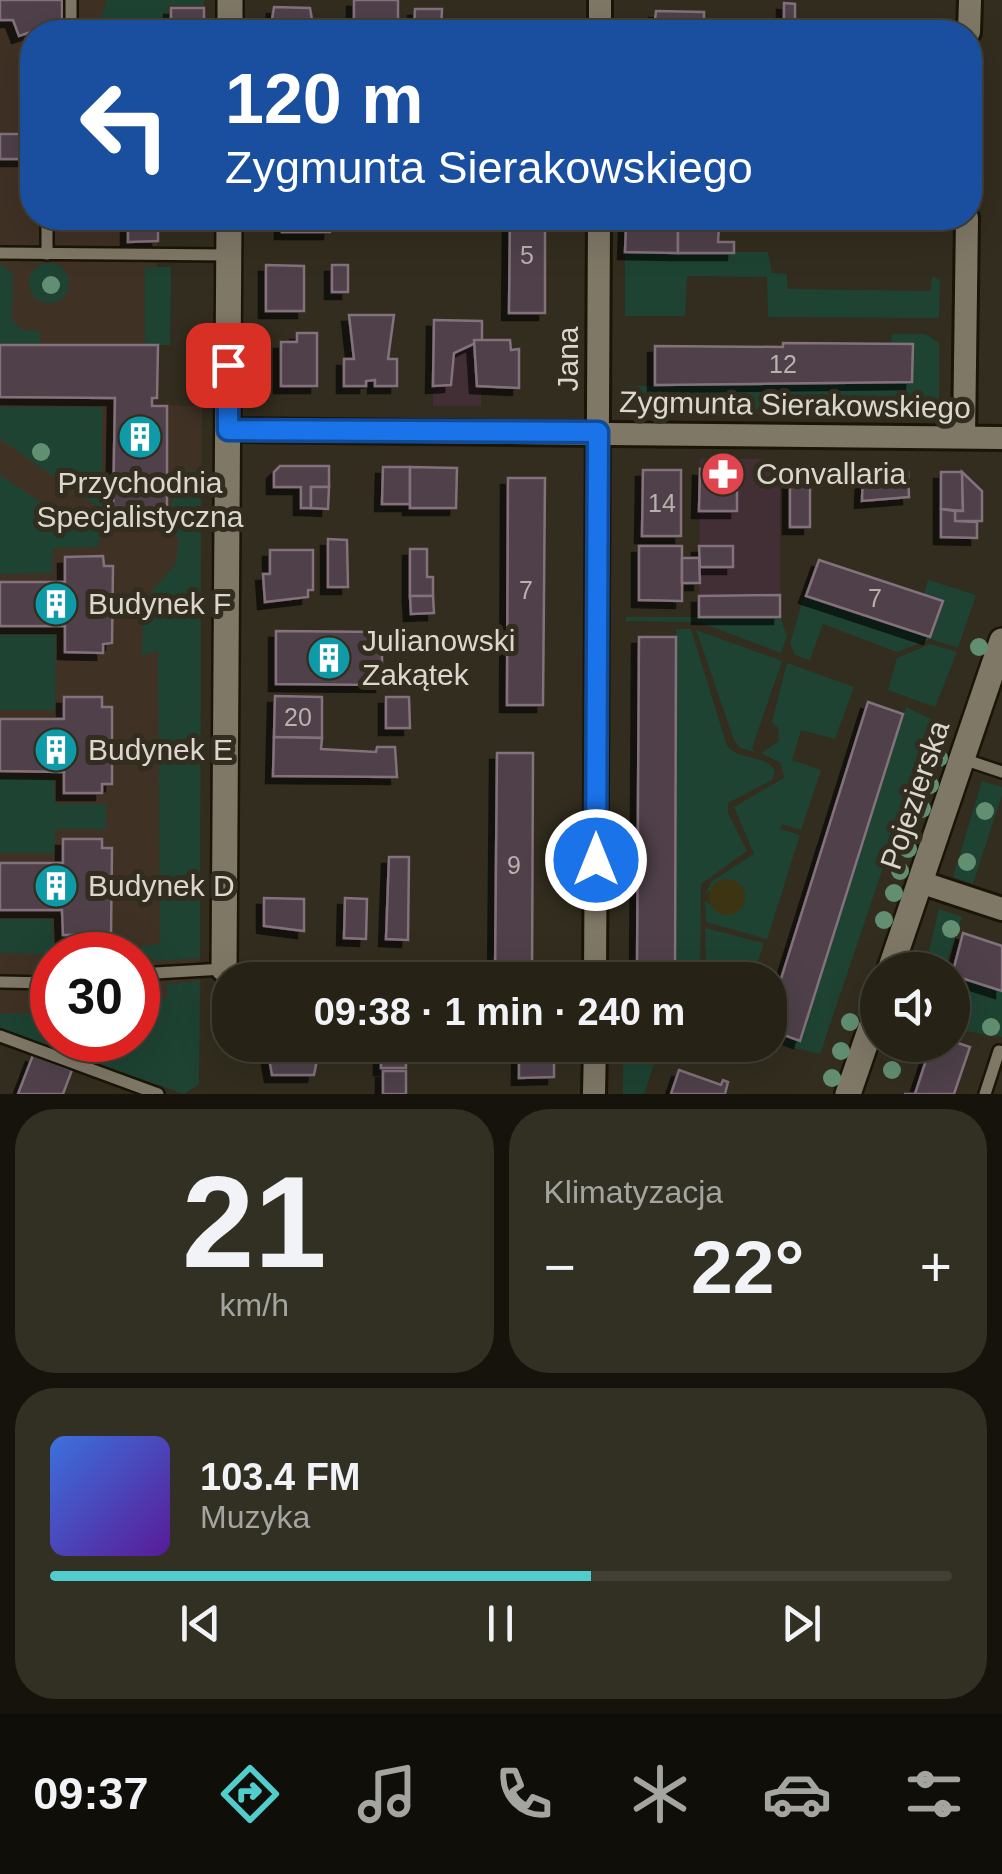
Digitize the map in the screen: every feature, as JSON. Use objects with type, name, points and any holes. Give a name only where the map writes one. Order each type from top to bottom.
[{"type":"street","points":[[224,962],[229,230]]},
{"type":"street","name":"Jana","points":[[595,962],[599,230]]},
{"type":"street","points":[[964,436],[967,230]]},
{"type":"street","name":"Zygmunta Sierakowskiego","points":[[228,430],[1002,438]]},
{"type":"street","name":"Pojezierska","points":[[896,952],[1002,641]]},
{"type":"street","points":[[920,882],[1002,909]]},
{"type":"street","points":[[848,1094],[860,1059]]},
{"type":"street","points":[[594,1094],[595,1062]]},
{"type":"lane","points":[[47,230],[47,254]]},
{"type":"lane","points":[[0,253],[229,255]]},
{"type":"lane","points":[[962,758],[1002,772]]},
{"type":"lane","points":[[160,973],[212,970]]},
{"type":"lane","points":[[0,982],[30,983]]},
{"type":"lane","points":[[0,1036],[158,1094]]},
{"type":"lane","points":[[985,1094],[999,1051]]},
{"type":"shaded area","points":[[0,0],[204,0],[204,20],[20,20],[20,230],[158,230],[157,267],[146,267],[145,344],[158,345],[157,398],[152,398],[152,405],[202,406],[199,1084],[184,1094],[93,1062],[160,1062],[160,932],[30,932],[30,1040],[0,1029]]},
{"type":"shaded area","points":[[434,320],[482,321],[481,406],[433,406]]},
{"type":"shaded area","points":[[700,459],[770,459],[770,470],[780,470],[780,617],[699,617]]},
{"type":"green space","points":[[107,0],[204,0],[204,5],[168,5],[168,20],[100,20]]},
{"type":"green space","points":[[625,252],[768,252],[772,273],[787,274],[787,289],[931,291],[932,277],[940,280],[939,318],[768,317],[767,277],[687,276],[685,316],[625,316]]},
{"type":"green space","points":[[49,263],[63,269],[69,283],[63,297],[49,303],[35,297],[29,283],[35,269]]},
{"type":"green space","points":[[0,264],[13,273],[12,320],[22,330],[40,331],[40,346],[0,345]]},
{"type":"green space","points":[[145,267],[171,267],[170,345],[145,345]]},
{"type":"green space","points":[[892,334],[926,334],[939,343],[939,411],[932,416],[625,411],[624,386],[782,385],[784,381],[913,344],[891,343]]},
{"type":"green space","points":[[0,407],[102,407],[102,510],[0,439]]},
{"type":"green space","points":[[173,471],[201,471],[200,958],[160,961],[158,650],[142,656],[143,601],[175,565],[179,541],[166,522],[148,516],[132,518],[132,512],[171,512]]},
{"type":"green space","points":[[0,475],[48,507],[81,507],[100,519],[99,547],[53,548],[52,573],[0,574]]},
{"type":"green space","points":[[928,580],[976,595],[958,648],[931,639],[897,652],[823,624],[810,660],[795,655],[790,643],[804,596],[930,636],[943,601],[924,594]]},
{"type":"green space","points":[[626,617],[780,617],[787,636],[781,653],[699,622],[626,621]]},
{"type":"green space","points":[[676,629],[691,629],[727,746],[775,770],[772,780],[728,803],[728,813],[747,851],[701,884],[700,962],[675,962]]},
{"type":"green space","points":[[696,630],[782,661],[752,748],[755,752],[740,748],[734,740]]},
{"type":"green space","points":[[0,635],[56,635],[55,710],[0,710]]},
{"type":"green space","points":[[930,644],[957,652],[935,707],[888,690],[897,658]]},
{"type":"green space","points":[[787,663],[854,687],[835,739],[801,730],[792,760],[821,770],[801,830],[782,824],[780,829],[800,835],[767,939],[706,922],[705,901],[724,914],[742,906],[745,895],[739,883],[721,880],[705,895],[712,881],[754,854],[734,807],[784,778],[781,763],[761,753],[779,741],[778,728],[772,722]]},
{"type":"green space","points":[[906,707],[933,720],[820,1054],[787,1046],[787,1036],[800,1040]]},
{"type":"green space","points":[[0,779],[54,779],[55,804],[106,804],[106,829],[55,829],[54,853],[0,853]]},
{"type":"green space","points":[[982,781],[1002,787],[1002,795],[973,884],[953,877]]},
{"type":"green space","points":[[939,909],[962,917],[950,952],[929,952]]},
{"type":"green space","points":[[0,919],[52,919],[53,932],[30,932],[30,953],[0,953]]},
{"type":"green space","points":[[705,928],[764,943],[758,962],[706,962]]},
{"type":"green space","points":[[200,981],[199,1084],[184,1094],[93,1062],[160,1062],[160,999],[168,998],[166,984]]},
{"type":"green space","points":[[970,981],[1002,991],[1002,1037],[970,1032]]},
{"type":"green space","points":[[30,1013],[30,1040],[0,1029],[0,1014]]},
{"type":"green space","points":[[623,1062],[655,1062],[644,1094],[623,1094]]},
{"type":"sand","points":[[727,879],[740,884],[745,897],[740,910],[727,915],[714,910],[709,897],[714,884]]},
{"type":"building","points":[[0,0],[62,0],[62,20],[20,20],[19,36],[13,20],[0,20]]},
{"type":"building","points":[[354,0],[398,0],[398,20],[354,20]]},
{"type":"building","points":[[784,3],[795,4],[795,20],[784,20]]},
{"type":"building","points":[[274,7],[310,8],[312,20],[272,20]]},
{"type":"building","points":[[171,8],[204,8],[204,20],[171,20]]},
{"type":"building","points":[[415,9],[442,9],[442,20],[415,20]]},
{"type":"building","points":[[656,11],[704,12],[704,20],[655,20]]},
{"type":"building","points":[[0,134],[20,134],[20,159],[0,159]]},
{"type":"building","points":[[128,230],[158,230],[158,241],[128,242]]},
{"type":"building","points":[[282,230],[330,230],[330,232]]},
{"type":"building","points":[[510,230],[545,230],[545,313],[509,313]]},
{"type":"building","points":[[626,230],[678,230],[678,253],[625,252]]},
{"type":"building","points":[[678,230],[719,230],[718,242],[734,242],[734,253],[678,253]]},
{"type":"building","points":[[266,265],[304,266],[304,311],[266,311]]},
{"type":"building","points":[[332,265],[348,265],[348,292],[332,292]]},
{"type":"building","points":[[349,315],[394,315],[388,359],[397,359],[397,386],[375,386],[375,380],[366,381],[366,386],[344,386],[344,359],[354,359]]},
{"type":"building","points":[[434,320],[482,321],[482,340],[454,353],[451,385],[433,386]]},
{"type":"building","points":[[297,333],[317,333],[317,386],[281,386],[281,342],[297,342]]},
{"type":"building","points":[[474,340],[510,340],[511,350],[519,349],[519,388],[477,386]]},
{"type":"building","points":[[783,343],[913,344],[912,382],[655,385],[655,346],[783,347]]},
{"type":"building","name":"Przychodnia Specjalistyczna","points":[[0,345],[158,345],[157,398],[152,398],[152,406],[167,406],[167,511],[113,511],[115,398],[0,397]]},
{"type":"building","points":[[710,465],[737,470],[737,511],[699,511],[700,469],[710,470]]},
{"type":"building","points":[[280,466],[329,466],[329,487],[311,487],[311,508],[301,508],[301,487],[274,487],[274,472]]},
{"type":"building","points":[[383,467],[410,467],[410,504],[382,504]]},
{"type":"building","points":[[410,467],[457,468],[456,508],[410,508]]},
{"type":"building","points":[[643,470],[681,470],[681,536],[642,536]]},
{"type":"building","points":[[790,470],[810,470],[810,527],[790,527]]},
{"type":"building","points":[[863,471],[908,472],[909,497],[862,501]]},
{"type":"building","points":[[941,472],[962,472],[963,511],[941,509]]},
{"type":"building","points":[[962,472],[982,491],[982,521],[955,521],[955,511],[963,511]]},
{"type":"building","points":[[508,478],[545,478],[543,705],[507,705]]},
{"type":"building","points":[[311,487],[329,487],[328,509],[311,508]]},
{"type":"building","points":[[941,509],[955,511],[955,521],[977,522],[977,538],[941,537]]},
{"type":"building","points":[[328,539],[347,540],[348,587],[328,587]]},
{"type":"building","points":[[639,546],[682,546],[682,601],[639,600]]},
{"type":"building","points":[[699,546],[733,546],[733,567],[700,567]]},
{"type":"building","points":[[410,549],[427,549],[427,577],[433,577],[433,596],[410,596]]},
{"type":"building","points":[[270,550],[313,550],[313,590],[308,590],[308,597],[265,602],[263,574],[270,574]]},
{"type":"building","name":"Budynek F","points":[[103,556],[104,566],[113,566],[112,643],[103,644],[103,653],[65,652],[65,626],[0,626],[0,582],[65,582],[65,557]]},
{"type":"building","points":[[682,558],[699,558],[700,583],[682,583]]},
{"type":"building","points":[[819,560],[943,601],[930,637],[806,596]]},
{"type":"building","points":[[780,595],[780,617],[699,617],[699,596]]},
{"type":"building","points":[[410,596],[433,596],[434,613],[411,614]]},
{"type":"building","name":"Julianowski Zakątek","points":[[276,631],[382,632],[382,685],[276,684]]},
{"type":"building","points":[[639,637],[676,637],[675,962],[637,962]]},
{"type":"building","points":[[275,696],[322,697],[322,738],[274,737]]},
{"type":"building","name":"Budynek E","points":[[64,697],[102,697],[102,707],[112,707],[112,784],[102,784],[102,793],[64,793],[64,772],[0,771],[0,719],[64,719]]},
{"type":"building","points":[[386,697],[409,697],[410,728],[386,728]]},
{"type":"building","points":[[868,702],[903,714],[800,1041],[787,1036],[786,962]]},
{"type":"building","points":[[274,737],[322,738],[321,749],[376,752],[377,747],[395,747],[397,777],[273,776]]},
{"type":"building","points":[[497,753],[533,753],[532,962],[495,962]]},
{"type":"building","name":"Budynek D","points":[[63,839],[102,839],[102,848],[112,848],[111,932],[63,932],[62,910],[0,910],[0,863],[63,863]]},
{"type":"building","points":[[389,857],[409,857],[408,940],[386,939]]},
{"type":"building","points":[[264,898],[304,899],[304,931],[264,926]]},
{"type":"building","points":[[345,898],[367,899],[366,939],[344,938]]},
{"type":"building","points":[[963,933],[1002,946],[1002,991],[970,981],[970,952],[958,952]]},
{"type":"building","points":[[30,1062],[51,1062],[72,1070],[63,1094],[18,1094]]},
{"type":"building","points":[[270,1062],[317,1062],[314,1075],[272,1075]]},
{"type":"building","points":[[381,1062],[406,1062],[406,1068],[381,1068]]},
{"type":"building","points":[[519,1062],[554,1062],[554,1077],[519,1078]]},
{"type":"building","points":[[925,1062],[965,1062],[954,1094],[915,1094]]},
{"type":"building","points":[[679,1070],[721,1085],[723,1080],[728,1082],[725,1094],[671,1094]]},
{"type":"building","points":[[383,1071],[406,1071],[406,1094],[383,1094]]},
{"type":"place","name":"Przychodnia Specjalistyczna","points":[[140,437]]},
{"type":"place","name":"Convallaria","points":[[723,474]]},
{"type":"place","name":"Budynek F","points":[[56,604]]},
{"type":"place","name":"Julianowski Zakątek","points":[[329,658]]},
{"type":"place","name":"Budynek E","points":[[56,750]]},
{"type":"place","name":"Budynek D","points":[[56,886]]},
{"type":"route","points":[[228,365],[228,430],[598,432],[596,860]]}]
